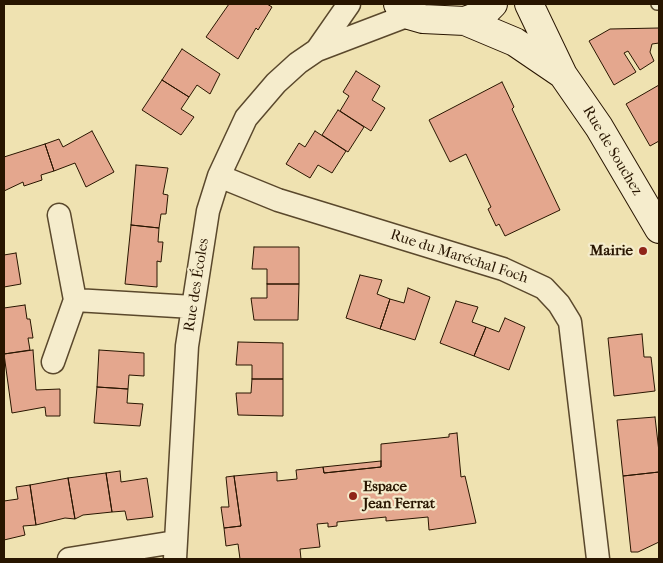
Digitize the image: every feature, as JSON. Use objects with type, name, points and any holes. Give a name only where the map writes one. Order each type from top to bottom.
[{"type":"main road","points":[[403,9],[437,20],[465,21],[483,14],[493,4]]},
{"type":"main road","name":"Rue de Souchez","points":[[529,4],[564,74],[600,126],[659,229]]},
{"type":"main road","name":"Rue de Souchez","points":[[465,21],[515,42],[564,74]]},
{"type":"street","points":[[317,50],[349,4]]},
{"type":"street","points":[[317,50],[403,9]]},
{"type":"street","name":"Rue des Écoles","points":[[175,551],[187,346],[208,211],[219,176],[246,118],[276,83],[298,63],[317,50]]},
{"type":"street","name":"Rue du Maréchal Foch","points":[[219,176],[278,200],[503,268],[544,288],[559,304],[570,322],[598,559]]},
{"type":"street","points":[[53,362],[75,300],[59,215]]},
{"type":"street","points":[[75,300],[193,307]]},
{"type":"street","points":[[69,559],[175,551]]},
{"type":"building","points":[[229,4],[267,4],[272,7],[258,30],[256,28],[238,59],[206,37]]},
{"type":"building","points":[[659,28],[659,43],[652,44],[650,52],[654,61],[640,70],[628,51],[624,53],[636,72],[614,85],[589,41],[610,29]]},
{"type":"building","points":[[182,49],[220,74],[210,94],[197,85],[189,97],[162,80]]},
{"type":"building","points":[[356,71],[380,86],[372,100],[385,108],[371,131],[340,111],[349,96],[343,92]]},
{"type":"building","points":[[162,80],[189,97],[181,109],[194,117],[181,135],[142,110]]},
{"type":"building","points":[[502,82],[514,107],[512,109],[560,210],[505,236],[499,224],[496,226],[488,209],[491,207],[466,154],[450,162],[429,120]]},
{"type":"building","points":[[659,85],[659,141],[650,146],[626,104]]},
{"type":"building","points":[[338,110],[364,127],[348,152],[322,135]]},
{"type":"building","points":[[92,131],[114,172],[86,187],[75,163],[54,171],[45,144],[59,139],[63,147]]},
{"type":"building","points":[[315,131],[346,151],[332,173],[318,165],[310,178],[286,164],[299,143],[305,147]]},
{"type":"building","points":[[45,144],[54,171],[41,175],[42,180],[24,186],[23,182],[4,191],[4,157]]},
{"type":"building","points":[[136,165],[168,168],[163,194],[168,195],[166,214],[161,214],[159,228],[131,225]]},
{"type":"building","points":[[131,225],[159,228],[158,242],[163,242],[161,262],[157,261],[157,287],[125,284]]},
{"type":"building","points":[[254,247],[299,247],[299,284],[267,284],[267,269],[252,269]]},
{"type":"building","points":[[16,253],[21,284],[4,287],[4,255]]},
{"type":"building","points":[[360,275],[382,280],[377,294],[390,299],[380,329],[346,318]]},
{"type":"building","points":[[267,284],[299,284],[298,320],[254,320],[251,298],[267,298]]},
{"type":"building","points":[[408,288],[430,297],[415,340],[380,329],[390,299],[404,303]]},
{"type":"building","points":[[456,301],[478,307],[472,322],[486,327],[474,356],[440,343]]},
{"type":"building","points":[[25,305],[27,319],[30,319],[33,338],[28,338],[30,350],[4,354],[4,308]]},
{"type":"building","points":[[505,318],[525,327],[509,370],[474,356],[486,327],[499,332]]},
{"type":"building","points":[[642,334],[644,357],[651,357],[655,391],[614,396],[608,338]]},
{"type":"building","points":[[238,342],[283,343],[283,379],[252,379],[252,365],[236,365]]},
{"type":"building","points":[[33,350],[36,390],[60,389],[60,416],[46,416],[45,407],[12,413],[4,354]]},
{"type":"building","points":[[99,350],[144,353],[144,376],[129,375],[128,389],[97,387]]},
{"type":"building","points":[[252,379],[283,379],[283,416],[238,415],[236,393],[251,393]]},
{"type":"building","points":[[97,387],[128,389],[127,403],[143,404],[140,426],[94,423]]},
{"type":"building","points":[[655,417],[659,472],[623,476],[617,420]]},
{"type":"building","name":"Espace Jean Ferrat","points":[[457,433],[461,477],[465,476],[476,523],[429,530],[428,517],[386,521],[386,517],[337,522],[337,526],[328,527],[328,523],[317,524],[320,547],[300,549],[301,559],[240,559],[238,544],[226,546],[224,528],[241,526],[234,476],[277,472],[277,481],[297,479],[296,470],[323,467],[324,473],[381,467],[381,444],[449,437],[449,434]]},
{"type":"building","points":[[381,461],[381,467],[324,473],[323,467]]},
{"type":"building","points":[[120,471],[121,482],[147,478],[153,517],[127,520],[125,511],[112,512],[106,473]]},
{"type":"building","points":[[659,472],[659,542],[638,552],[631,552],[623,476]]},
{"type":"building","points":[[106,473],[112,512],[83,515],[75,519],[68,478]]},
{"type":"building","points":[[234,476],[241,526],[224,528],[221,507],[229,507],[226,477]]},
{"type":"building","points":[[68,478],[75,519],[65,518],[36,525],[30,485]]},
{"type":"building","points":[[30,485],[36,525],[23,526],[25,535],[4,540],[4,501],[18,499],[16,487]]},
{"type":"place","name":"Mairie","points":[[643,251]]},
{"type":"place","name":"Espace Jean Ferrat","points":[[353,496]]}]
